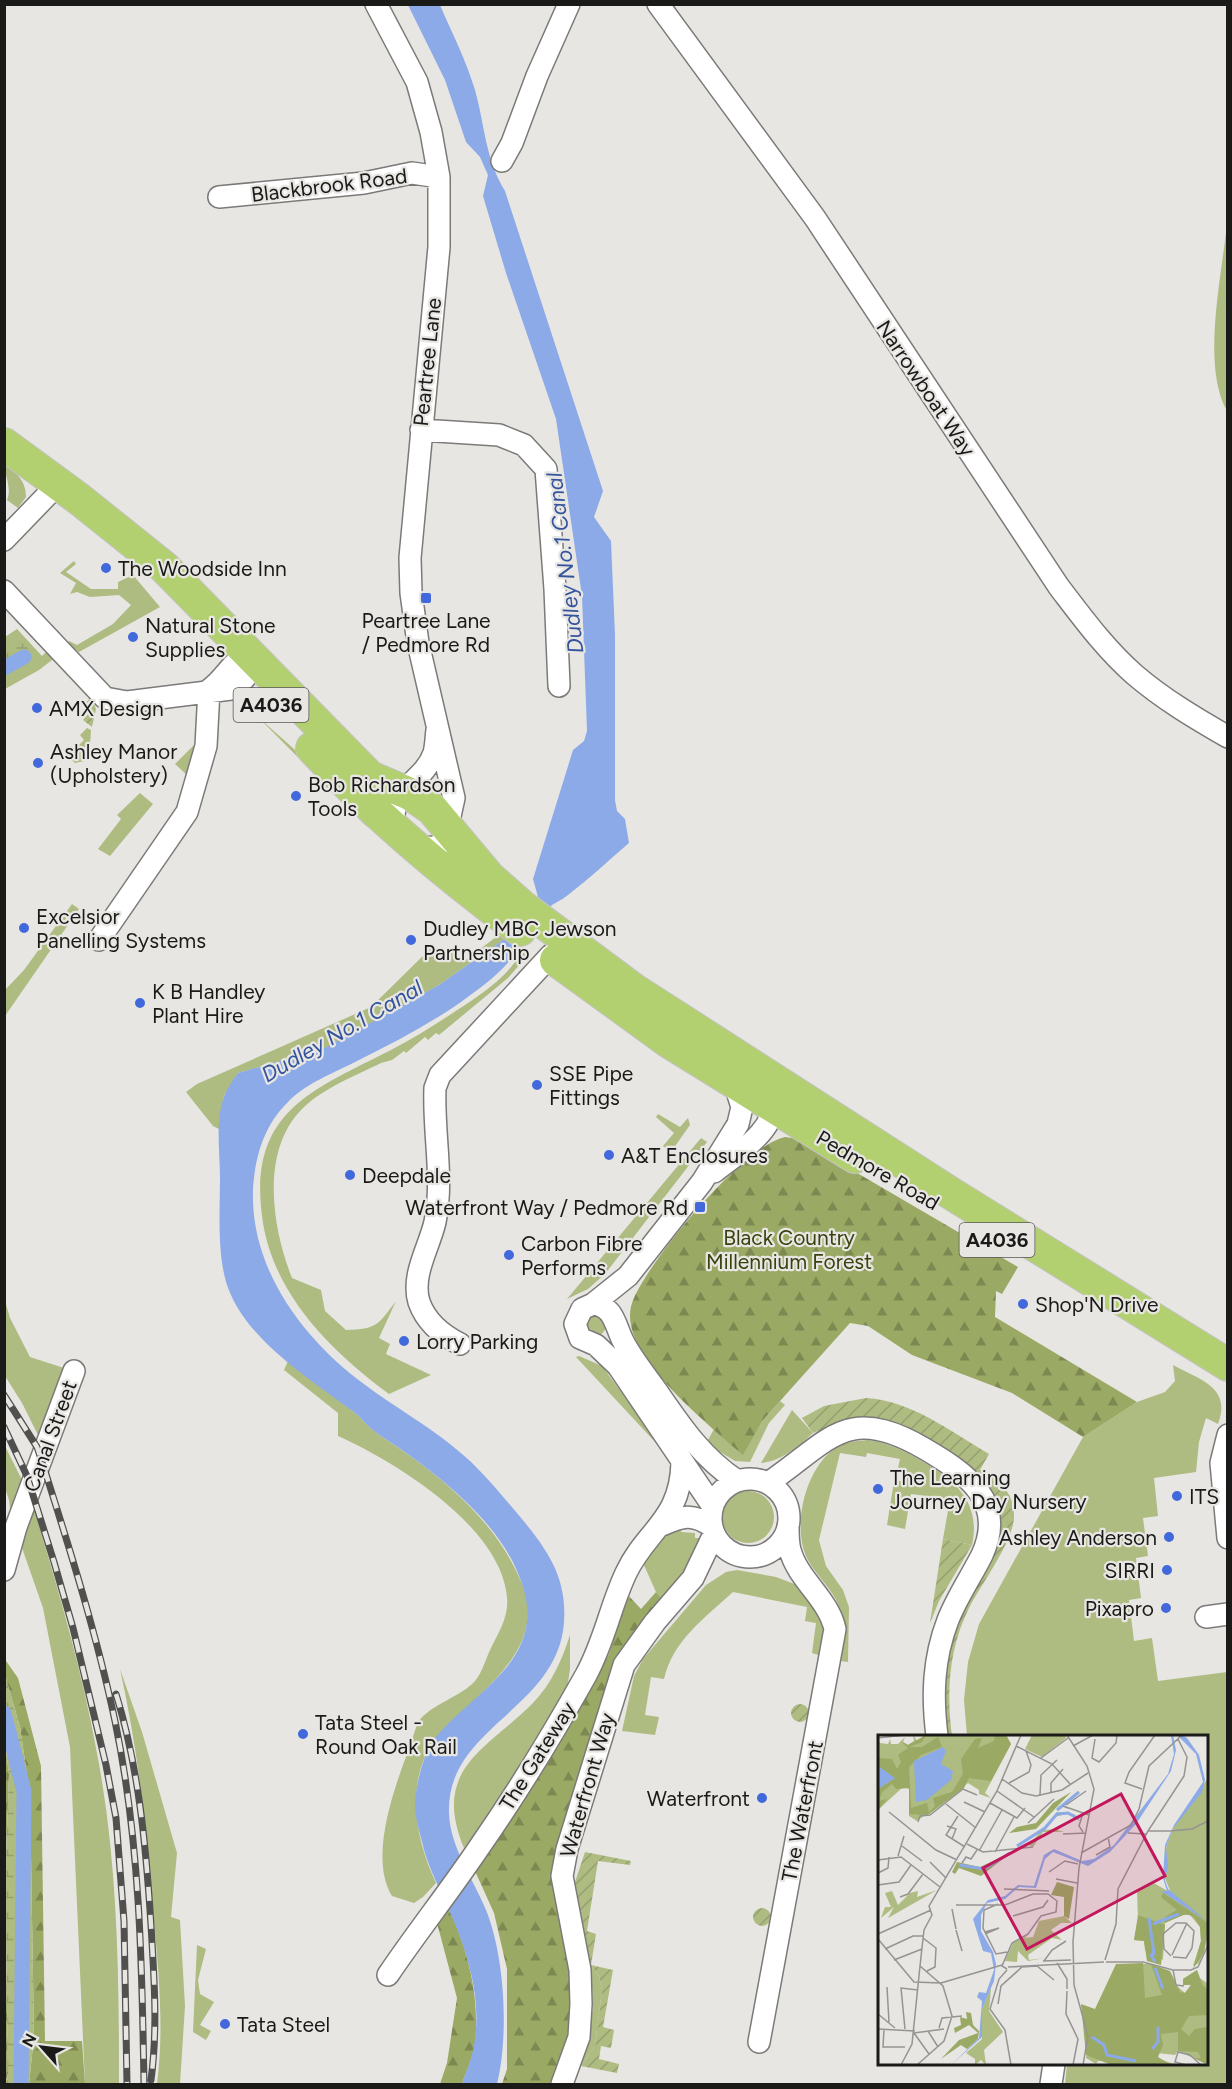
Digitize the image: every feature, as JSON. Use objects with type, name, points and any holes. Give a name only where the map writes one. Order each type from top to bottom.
[{"type":"highway","name":"A4036","points":[[4,444],[58,483],[164,567],[242,665],[342,780],[405,838],[453,878],[516,915],[546,942]]},
{"type":"highway","name":"A4036","points":[[242,665],[370,777],[421,801],[449,826],[516,915]]},
{"type":"highway","name":"Pedmore Road","points":[[546,942],[633,989],[770,1101],[1227,1383]]},
{"type":"highway","name":"Pedmore Road","points":[[770,1101],[1227,1365]]},
{"type":"street","name":"Peartree Lane","points":[[376,4],[417,82],[431,132],[439,177],[439,247],[410,558],[411,593],[418,643],[454,798],[449,826]]},
{"type":"street","points":[[502,161],[569,4]]},
{"type":"street","name":"Narrowboat Way","points":[[658,4],[815,218],[1059,587],[1091,628],[1134,674],[1182,710],[1227,737]]},
{"type":"street","name":"Blackbrook Road","points":[[219,197],[364,183],[412,173],[439,177]]},
{"type":"street","points":[[421,430],[499,435],[524,445],[546,469],[555,589],[559,686]]},
{"type":"street","points":[[4,540],[58,483]]},
{"type":"street","points":[[4,591],[105,698],[127,702],[231,689],[242,665]]},
{"type":"street","points":[[99,940],[187,812],[206,746],[209,690]]},
{"type":"street","name":"Peartree Lane","points":[[402,792],[428,764],[434,752],[437,729]]},
{"type":"street","points":[[402,792],[394,810],[405,838],[437,847],[445,839],[449,826]]},
{"type":"street","points":[[460,1344],[447,1338],[425,1315],[419,1301],[417,1282],[432,1231],[437,1200],[435,1088],[440,1075],[546,942]]},
{"type":"street","points":[[738,1124],[770,1101]]},
{"type":"street","points":[[702,1182],[738,1124],[742,1107],[770,1101]]},
{"type":"street","points":[[746,1557],[721,1544],[713,1522],[682,1462],[618,1366],[596,1344],[580,1338],[574,1324],[579,1311],[593,1304],[628,1276],[770,1101]]},
{"type":"street","points":[[596,1344],[611,1337],[628,1276]]},
{"type":"street","points":[[593,1304],[607,1308],[627,1348],[690,1440],[706,1458],[736,1480],[753,1478],[768,1483],[782,1495],[788,1519]]},
{"type":"street","name":"Canal Street","points":[[4,1570],[16,1527],[74,1371]]},
{"type":"street","points":[[768,1483],[802,1460],[820,1442],[838,1432],[853,1429],[888,1432],[905,1437],[959,1469],[970,1480],[982,1498],[989,1520],[988,1537],[983,1553],[948,1620],[934,1675],[933,1694],[938,1735]]},
{"type":"street","points":[[1227,1435],[1221,1463],[1227,1538]]},
{"type":"street","name":"Waterfront Way","points":[[562,2085],[579,2037],[581,2004],[580,1970],[562,1876],[567,1849],[624,1665],[655,1622],[693,1578],[719,1563],[772,1550],[780,1543],[802,1460]]},
{"type":"street","name":"The Gateway","points":[[388,1975],[478,1849],[586,1674],[605,1636],[627,1571],[662,1525],[679,1488],[682,1462]]},
{"type":"street","name":"Waterfront Way","points":[[693,1578],[722,1490],[736,1480]]},
{"type":"street","points":[[662,1525],[689,1515],[713,1522]]},
{"type":"street","name":"The Waterfront","points":[[759,2042],[834,1644],[832,1615],[795,1562],[789,1549],[788,1519]]},
{"type":"street","name":"The Waterfront","points":[[746,1557],[777,1566],[812,1586]]},
{"type":"street","points":[[1206,1617],[1227,1614]]},
{"type":"street","points":[[1051,2085],[1054,2065]]},
{"type":"green space","points":[[1227,223],[1227,411],[1219,392],[1214,345]]},
{"type":"green space","points":[[4,463],[17,474],[24,486],[26,497],[18,508],[7,500],[9,487]]},
{"type":"green space","points":[[74,561],[76,564],[66,572],[91,589],[118,589],[118,582],[133,575],[160,607],[79,652],[67,643],[69,641],[77,645],[113,624],[131,605],[119,595],[90,597],[77,592],[70,594],[76,583],[60,573]]},
{"type":"green space","points":[[17,629],[42,656],[50,648],[56,657],[39,670],[5,689],[5,637]]},
{"type":"green space","points":[[22,643],[36,655],[5,676],[5,655]]},
{"type":"green space","points":[[91,697],[96,709],[92,727],[83,720],[89,713],[83,706]]},
{"type":"green space","points":[[258,717],[312,765],[371,826],[364,824]]},
{"type":"green space","points":[[87,728],[91,730],[89,760],[75,763],[68,756],[84,740],[80,735]]},
{"type":"green space","points":[[194,745],[199,750],[189,777],[175,764]]},
{"type":"green space","points":[[140,793],[153,804],[110,856],[98,849],[121,819],[117,815]]},
{"type":"green space","points":[[72,904],[79,909],[5,1016],[5,990],[24,970]]},
{"type":"green space","points":[[500,934],[506,938],[439,985],[325,1049],[238,1073],[224,1096],[219,1129],[213,1126],[186,1092],[197,1084],[371,1007],[431,948],[440,957],[449,949],[463,962]]},
{"type":"green space","points":[[522,951],[527,956],[508,978],[439,1035],[436,1033],[428,1040],[425,1037],[406,1053],[404,1051],[392,1060],[340,1083],[310,1102],[289,1126],[280,1146],[275,1168],[275,1214],[292,1278],[321,1290],[325,1311],[346,1330],[371,1327],[385,1316],[396,1301],[379,1338],[390,1344],[386,1354],[431,1375],[389,1394],[327,1341],[293,1298],[280,1275],[263,1223],[260,1186],[264,1156],[274,1131],[289,1112],[309,1095],[410,1039],[471,1001],[506,973]]},
{"type":"green space","points":[[658,1114],[680,1127],[688,1118],[690,1125],[671,1152],[663,1146],[674,1133],[656,1117]]},
{"type":"green space","name":"Black Country Millennium Forest","points":[[785,1137],[799,1139],[1018,1267],[1002,1294],[996,1291],[995,1317],[1137,1402],[1083,1437],[1012,1393],[912,1355],[868,1326],[850,1323],[763,1420],[743,1455],[695,1413],[661,1378],[637,1342],[631,1325],[630,1311],[644,1280],[659,1257],[700,1206],[746,1161],[767,1145]]},
{"type":"green space","points":[[701,1138],[707,1142],[605,1274],[588,1289],[567,1299]]},
{"type":"green space","points":[[4,1297],[10,1318],[30,1357],[64,1368],[40,1439],[5,1376]]},
{"type":"green space","points":[[595,1314],[605,1321],[606,1325],[599,1335],[595,1336],[585,1329],[584,1325],[591,1315]]},
{"type":"green space","points":[[579,1356],[602,1366],[670,1458],[576,1357]]},
{"type":"green space","points":[[288,1361],[359,1416],[377,1434],[430,1471],[462,1498],[490,1530],[513,1565],[522,1584],[528,1606],[527,1626],[510,1662],[482,1694],[437,1737],[426,1755],[420,1773],[416,1810],[423,1848],[436,1883],[414,1903],[392,1896],[385,1880],[383,1842],[397,1781],[419,1721],[431,1710],[469,1686],[482,1670],[503,1624],[507,1597],[500,1571],[486,1546],[466,1522],[415,1480],[388,1462],[338,1436],[338,1413],[284,1370]]},
{"type":"green space","points":[[1173,1365],[1211,1386],[1221,1401],[1221,1411],[1218,1424],[1206,1418],[1199,1442],[1196,1472],[1154,1478],[1158,1516],[1143,1518],[1148,1556],[1136,1558],[1141,1598],[1129,1600],[1134,1641],[1152,1638],[1158,1681],[1227,1672],[1227,2084],[1065,2084],[1067,2065],[1208,2065],[1208,1735],[967,1735],[964,1700],[968,1662],[979,1624],[1083,1437],[1137,1402],[1165,1392],[1175,1381]]},
{"type":"green space","points":[[866,1398],[899,1405],[930,1418],[989,1454],[980,1470],[1004,1488],[1011,1499],[1014,1515],[1009,1536],[970,1606],[957,1637],[953,1653],[949,1702],[952,1735],[946,1735],[943,1722],[945,1655],[996,1519],[907,1428],[885,1420],[865,1418],[846,1420],[813,1433],[802,1418],[824,1406]]},
{"type":"green space","points":[[780,1401],[785,1405],[769,1423],[750,1462],[735,1461],[715,1449],[708,1440],[714,1429],[743,1454],[763,1420]]},
{"type":"green space","points":[[792,1410],[813,1433],[782,1456],[761,1463]]},
{"type":"green space","points":[[868,1440],[903,1451],[946,1477],[964,1495],[973,1517],[974,1530],[972,1545],[943,1539],[950,1499],[911,1494],[905,1529],[887,1525],[894,1481],[901,1481],[903,1469],[898,1468],[900,1459],[867,1453],[866,1457],[840,1453],[819,1540],[826,1566],[843,1590],[849,1607],[848,1662],[841,1661],[843,1629],[842,1616],[837,1603],[806,1556],[802,1543],[801,1512],[810,1481],[826,1456],[840,1445]]},
{"type":"green space","points":[[4,1444],[24,1484],[11,1516],[5,1488]]},
{"type":"green space","points":[[743,1491],[753,1491],[767,1498],[774,1517],[767,1536],[753,1543],[743,1543],[733,1539],[726,1532],[722,1522],[722,1512],[726,1502],[733,1495]]},
{"type":"green space","points":[[33,1505],[76,1656],[103,1790],[116,1916],[119,2084],[85,2084],[70,1747],[43,1608],[21,1545]]},
{"type":"green space","points":[[681,1527],[681,1532],[695,1533],[695,1538],[700,1538],[692,1565],[665,1602],[656,1592],[643,1563],[664,1535]]},
{"type":"green space","points":[[943,1539],[972,1545],[939,1601],[930,1623]]},
{"type":"green space","points":[[737,1570],[776,1577],[797,1585],[812,1600],[825,1625],[821,1656],[812,1653],[816,1623],[805,1621],[807,1607],[733,1592],[682,1641],[668,1665],[664,1679],[651,1677],[645,1715],[659,1717],[655,1735],[622,1731],[634,1676],[643,1659],[706,1585],[726,1572]]},
{"type":"green space","points":[[656,1592],[665,1602],[609,1680],[555,1853],[557,1902],[569,1970],[570,1989],[565,2047],[551,2084],[502,2084],[507,2069],[507,1969],[494,1913],[475,1871],[527,1795],[609,1654],[627,1594],[641,1609]]},
{"type":"green space","points":[[570,1635],[570,1669],[566,1696],[500,1800],[464,1848],[456,1821],[454,1799],[459,1780],[468,1764],[482,1749],[532,1704],[545,1689]]},
{"type":"green space","points":[[4,1658],[18,1678],[41,1766],[45,2041],[82,2041],[85,2084],[29,2084],[34,2036],[30,1795],[20,1727],[5,1675]]},
{"type":"green space","points":[[120,1669],[142,1732],[177,1853],[171,1917],[180,1920],[185,2006],[180,2084],[157,2084],[160,2043],[158,1962],[137,1764]]},
{"type":"green space","points":[[5,1675],[20,1727],[30,1795],[34,2036],[29,2084],[5,2084],[8,2073],[5,1878],[9,1774],[4,1736]]},
{"type":"green space","points":[[800,1704],[806,1707],[809,1713],[806,1719],[800,1722],[794,1719],[791,1713],[794,1707]]},
{"type":"green space","points":[[4,1736],[9,1774],[5,1878],[8,2073],[5,2084]]},
{"type":"green space","points":[[585,1852],[631,1861],[630,1865],[598,1861],[587,1931],[596,1934],[591,1965],[613,1970],[603,2027],[614,2030],[611,2048],[601,2046],[599,2059],[619,2064],[617,2073],[581,2066],[595,2046],[602,1990],[599,1976],[591,1966],[575,1882]]},
{"type":"green space","points":[[448,1907],[467,1956],[476,2009],[475,2044],[462,2084],[440,2084],[447,2063],[457,1998],[437,1923]]},
{"type":"green space","points":[[762,1908],[768,1911],[771,1917],[768,1923],[762,1926],[756,1923],[753,1917],[756,1911]]},
{"type":"green space","points":[[197,1945],[206,1949],[198,1980],[200,1994],[214,2002],[200,2025],[211,2031],[206,2040],[193,2032]]},
{"type":"green space","points":[[591,1966],[599,1976],[602,1990],[595,2046],[581,2066],[593,2008]]},
{"type":"water","points":[[408,5],[440,5],[463,57],[475,90],[493,166],[505,191],[603,491],[594,517],[611,541],[615,635],[615,800],[617,811],[625,819],[629,843],[576,889],[548,908],[505,966],[478,989],[423,1026],[295,1095],[280,1111],[262,1142],[253,1189],[254,1219],[260,1247],[271,1274],[284,1300],[301,1324],[342,1366],[375,1392],[445,1440],[480,1471],[539,1541],[552,1562],[561,1584],[563,1634],[552,1664],[533,1689],[488,1732],[468,1755],[454,1781],[449,1813],[453,1838],[486,1910],[497,1950],[504,2020],[501,2064],[497,2084],[462,2084],[474,2045],[475,1996],[469,1963],[424,1850],[415,1801],[421,1768],[431,1744],[452,1720],[486,1689],[516,1654],[524,1635],[527,1613],[523,1587],[504,1547],[476,1512],[426,1468],[306,1377],[270,1347],[254,1330],[241,1313],[226,1282],[220,1238],[221,1107],[225,1094],[238,1073],[325,1048],[439,985],[506,938],[538,897],[533,879],[573,750],[584,741],[587,731],[582,596],[556,419],[506,273],[483,196],[488,175],[480,157],[466,142],[445,80]]},
{"type":"waterway","points":[[4,668],[24,657]]},
{"type":"waterway","points":[[4,1713],[24,1791],[21,2084]]},
{"type":"railway","points":[[4,1395],[37,1447],[83,1595],[115,1721],[135,1857],[141,1948],[144,2084]]},
{"type":"railway","points":[[4,1427],[27,1476],[73,1628],[106,1765],[116,1818],[124,1921],[127,2084]]},
{"type":"railway","points":[[116,1694],[136,1779],[147,1866],[155,2002],[151,2080]]},
{"type":"place","name":"The Woodside Inn","points":[[106,568]]},
{"type":"place","name":"Peartree Lane / Pedmore Rd","points":[[426,598]]},
{"type":"place","name":"Natural Stone Supplies","points":[[133,637]]},
{"type":"place","name":"AMX Design","points":[[37,708]]},
{"type":"place","name":"Ashley Manor (Upholstery)","points":[[38,763]]},
{"type":"place","name":"Bob Richardson Tools","points":[[296,796]]},
{"type":"place","name":"Excelsior Panelling Systems","points":[[24,928]]},
{"type":"place","name":"Dudley MBC Jewson Partnership","points":[[411,940]]},
{"type":"place","name":"K B Handley Plant Hire","points":[[140,1003]]},
{"type":"place","name":"SSE Pipe Fittings","points":[[537,1085]]},
{"type":"place","name":"A&T Enclosures","points":[[609,1155]]},
{"type":"place","name":"Deepdale","points":[[350,1175]]},
{"type":"place","name":"Waterfront Way / Pedmore Rd","points":[[700,1207]]},
{"type":"place","name":"Carbon Fibre Performs","points":[[509,1255]]},
{"type":"place","name":"Shop'N Drive","points":[[1023,1304]]},
{"type":"place","name":"Lorry Parking","points":[[404,1341]]},
{"type":"place","name":"The Learning Journey Day Nursery","points":[[878,1489]]},
{"type":"place","name":"ITS","points":[[1177,1496]]},
{"type":"place","name":"Ashley Anderson","points":[[1169,1537]]},
{"type":"place","name":"SIRRI","points":[[1167,1570]]},
{"type":"place","name":"Pixapro","points":[[1166,1608]]},
{"type":"place","name":"Tata Steel - Round Oak Rail","points":[[303,1734]]},
{"type":"place","name":"Waterfront","points":[[762,1798]]},
{"type":"place","name":"Tata Steel","points":[[225,2024]]},
{"type":"water label","name":"Dudley No.1 Canal","points":[[565,563]]},
{"type":"water label","name":"Dudley No.1 Canal","points":[[342,1031]]}]
